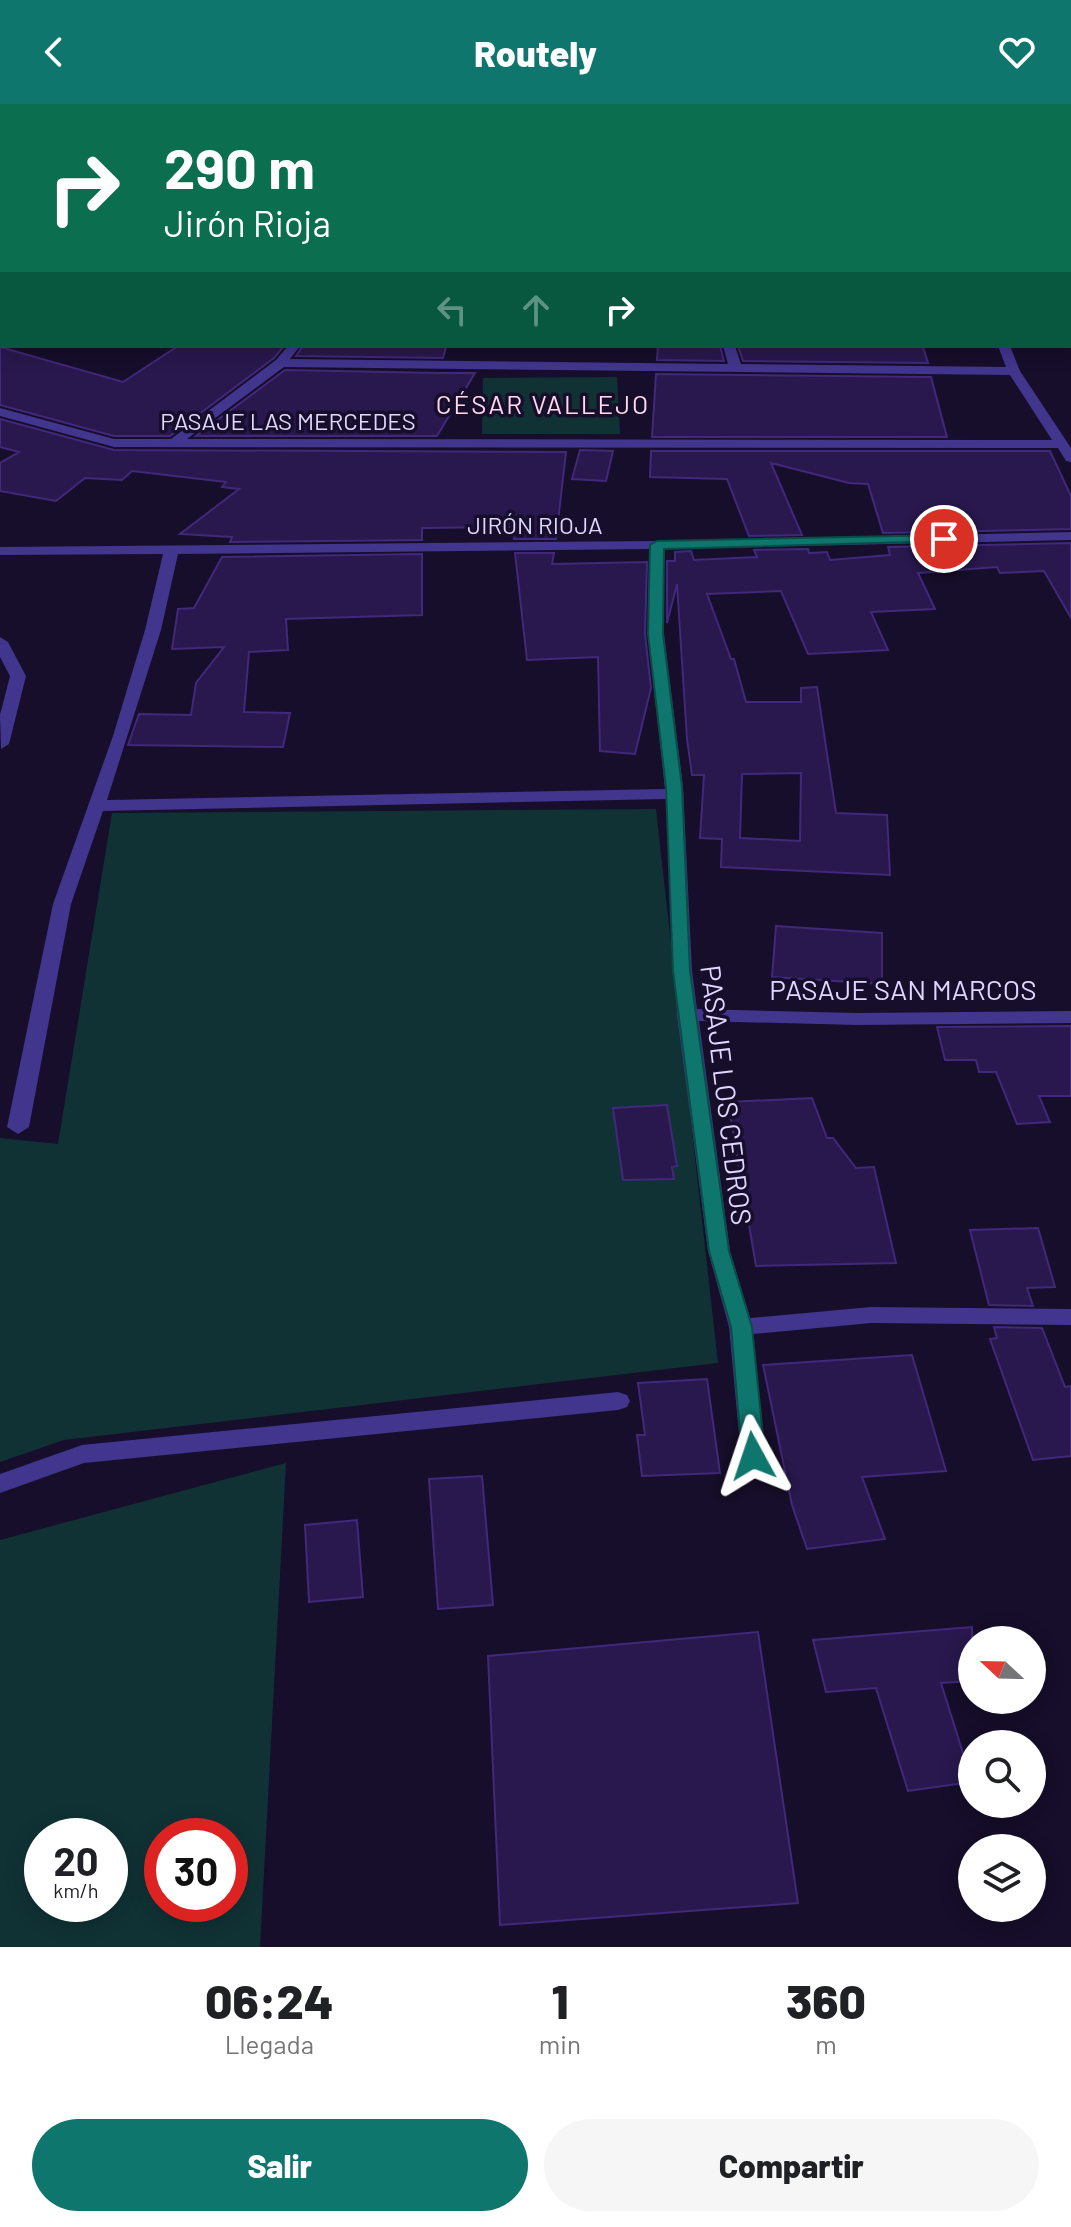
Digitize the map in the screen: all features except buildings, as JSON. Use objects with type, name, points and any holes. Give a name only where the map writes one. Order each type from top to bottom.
[{"type":"street","points":[[176,441],[281,363],[292,348]]},
{"type":"street","points":[[730,348],[736,369]]},
{"type":"street","points":[[1005,348],[1014,371],[1071,458]]},
{"type":"street","points":[[281,363],[1014,371]]},
{"type":"street","name":"PASAJE LAS MERCEDES","points":[[0,412],[114,443],[1061,444]]},
{"type":"street","name":"JIRÓN RIOJA","points":[[0,551],[657,545],[1071,536]]},
{"type":"street","name":"PASAJE LOS CEDROS","points":[[657,545],[656,634],[674,794],[682,971],[719,1251],[741,1327],[753,1456]]},
{"type":"street","points":[[18,1127],[62,904],[153,630],[172,548]]},
{"type":"street","points":[[0,642],[18,676],[1,744]]},
{"type":"street","points":[[96,806],[674,794]]},
{"type":"street","name":"PASAJE SAN MARCOS","points":[[687,1015],[1071,1017]]},
{"type":"street","points":[[741,1327],[871,1315],[1071,1317]]},
{"type":"street","points":[[0,1484],[82,1454],[618,1401]]},
{"type":"green space","points":[[617,377],[620,434],[482,434],[483,378]]},
{"type":"green space","points":[[656,809],[718,1363],[64,1440],[0,1462],[0,1138],[58,1144],[112,813]]},
{"type":"green space","points":[[286,1463],[260,1947],[0,1947],[0,1540]]},
{"type":"district","name":"CÉSAR VALLEJO","points":[[543,403]]},
{"type":"route","points":[[753,1456],[741,1327],[719,1251],[682,971],[674,787],[656,634],[657,545],[944,539]]}]
